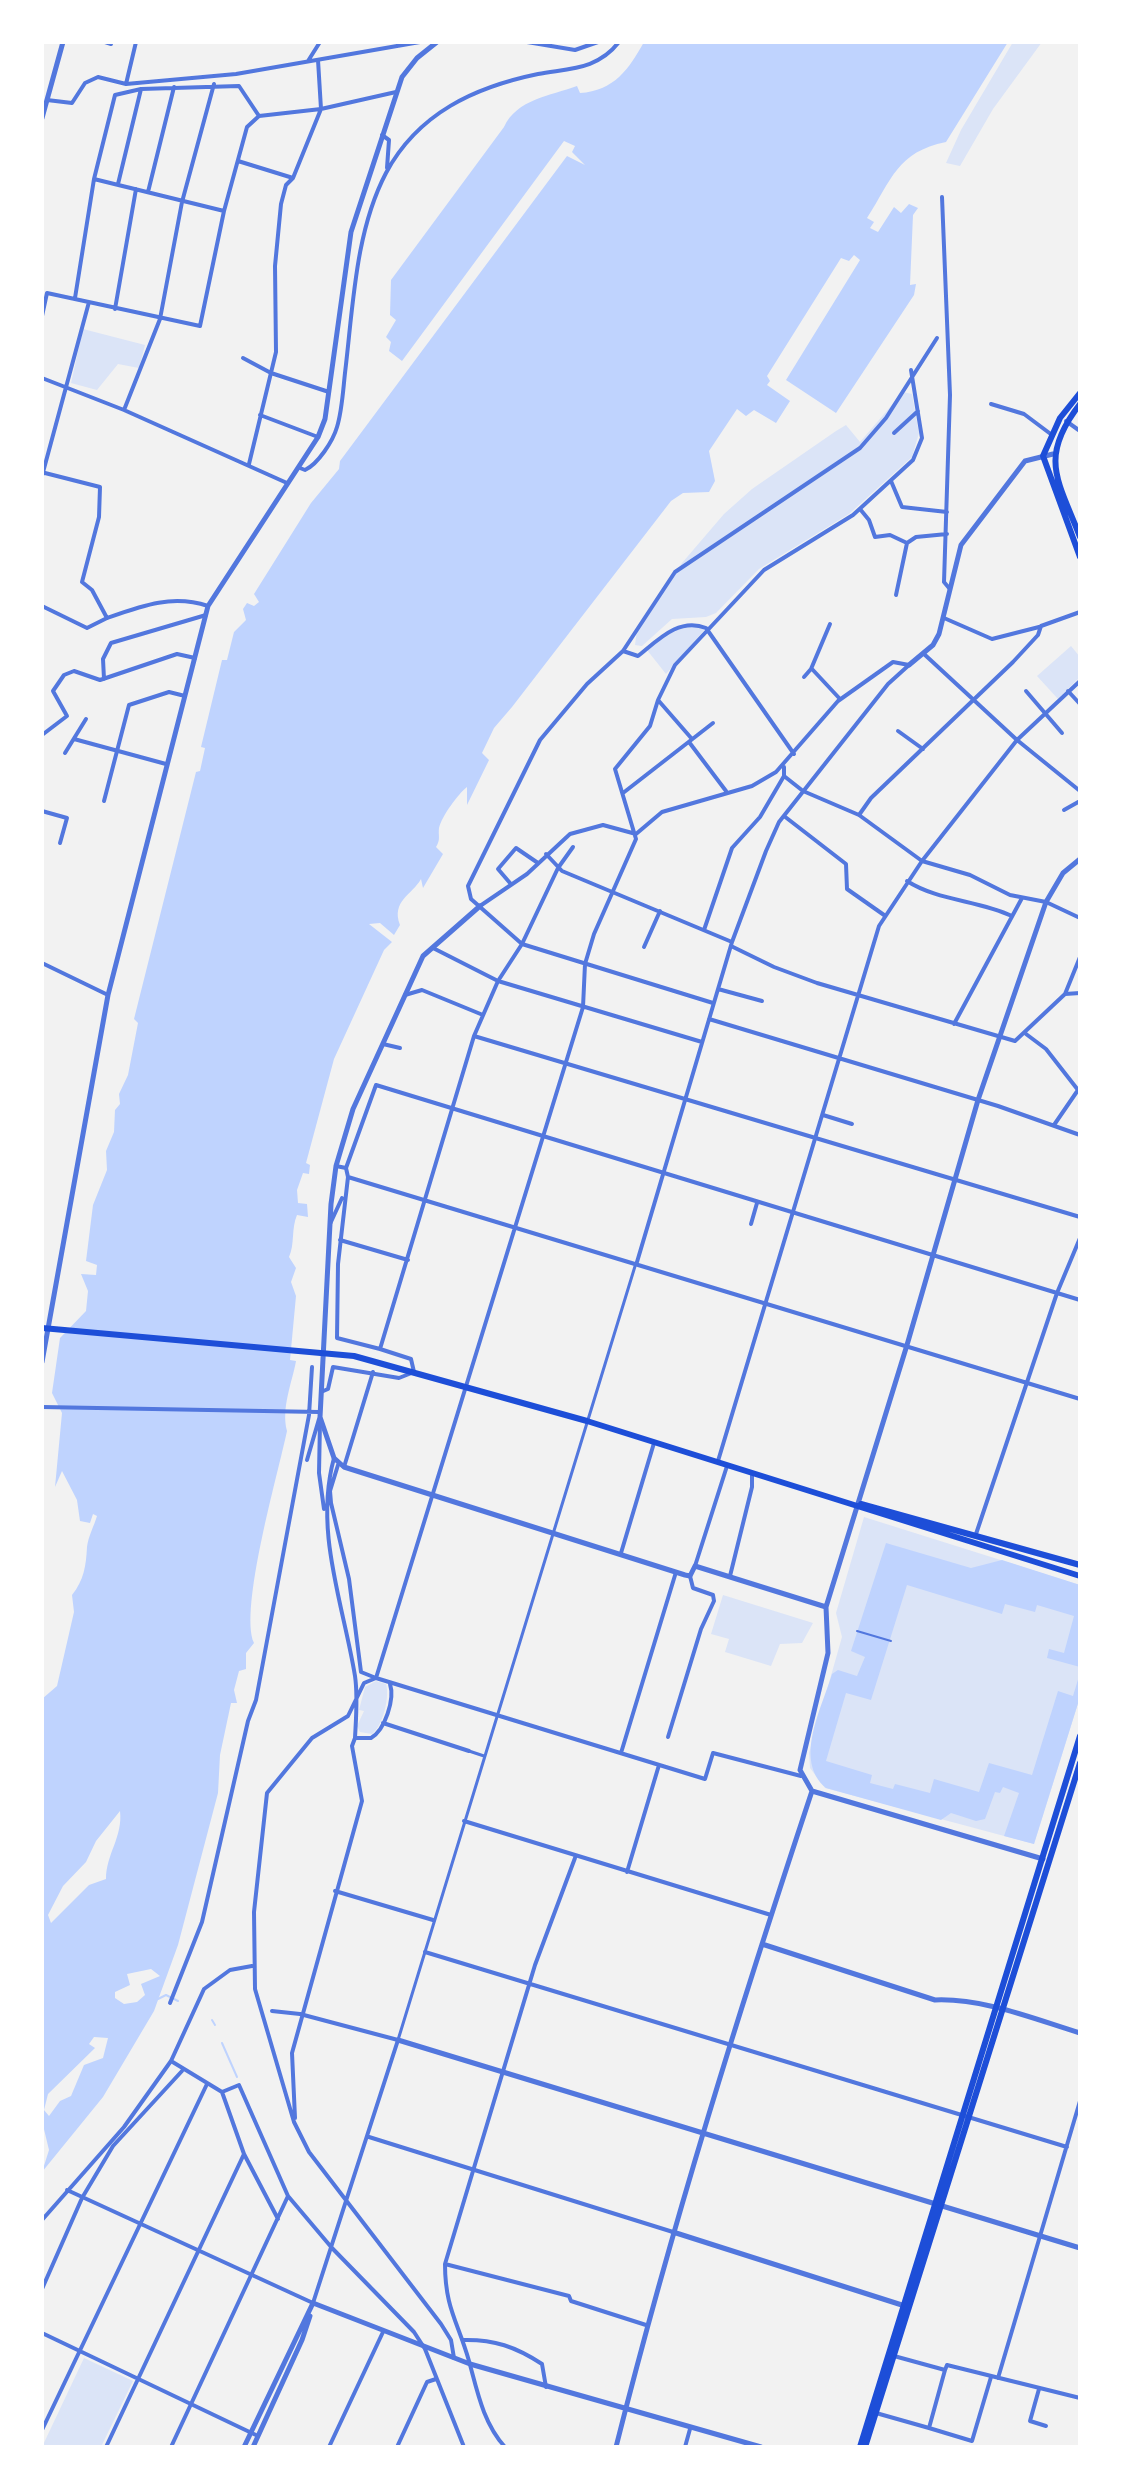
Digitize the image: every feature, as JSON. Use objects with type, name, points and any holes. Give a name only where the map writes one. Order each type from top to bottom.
[{"type":"main road","points":[[1080,393],[1060,418],[1043,456],[1080,557]]},
{"type":"main road","points":[[1080,404],[1066,421],[1053,454],[1054,468],[1080,537]]},
{"type":"main road","points":[[48,1328],[320,1352],[414,1372],[587,1421],[1080,1576]]},
{"type":"main road","points":[[857,1504],[870,1504],[1080,1565]]},
{"type":"main road","points":[[862,2447],[1046,1860],[1080,1736]]},
{"type":"main road","points":[[1046,1860],[1077,1780],[1080,1763]]},
{"type":"main road","points":[[862,2447],[876,2413],[907,2306]]},
{"type":"street","points":[[42,118],[63,42]]},
{"type":"street","points":[[126,84],[136,42]]},
{"type":"street","points":[[308,61],[320,42]]},
{"type":"street","points":[[47,100],[72,103],[85,83],[98,77],[126,84],[236,74],[420,42]]},
{"type":"street","points":[[527,42],[575,50],[598,42]]},
{"type":"street","points":[[300,468],[310,468],[337,428],[357,274],[369,217],[387,171],[420,127],[467,95],[500,83],[587,67],[607,56],[619,42]]},
{"type":"street","points":[[42,1362],[108,995],[208,606],[318,437],[329,392],[351,232],[396,92],[417,58],[432,43]]},
{"type":"street","points":[[249,464],[276,352],[275,266],[281,204],[286,185],[293,178],[321,109],[318,60]]},
{"type":"street","points":[[75,298],[94,179],[115,95],[141,89],[214,84],[239,86],[259,116]]},
{"type":"street","points":[[124,410],[160,319],[182,202],[214,84]]},
{"type":"street","points":[[148,192],[174,87]]},
{"type":"street","points":[[118,184],[141,89]]},
{"type":"street","points":[[42,316],[45,292],[200,326],[224,211],[247,127],[259,116],[321,109],[396,92]]},
{"type":"street","points":[[382,135],[389,140],[387,171]]},
{"type":"street","points":[[238,161],[293,178]]},
{"type":"street","points":[[94,179],[224,211]]},
{"type":"street","points":[[115,309],[136,189]]},
{"type":"street","points":[[942,197],[950,395],[944,582],[949,588]]},
{"type":"street","points":[[89,302],[43,474],[100,487],[99,517],[82,582],[92,590],[107,618]]},
{"type":"street","points":[[713,1003],[522,944],[468,894],[471,879],[540,740],[577,696],[623,651],[675,572],[745,529],[860,448],[886,418],[937,338]]},
{"type":"street","points":[[243,358],[271,373],[329,392]]},
{"type":"street","points":[[636,834],[615,769],[650,726],[658,700],[675,665],[706,628],[764,570],[860,509],[918,452],[922,438],[911,370]]},
{"type":"street","points":[[42,378],[67,385],[289,484]]},
{"type":"street","points":[[991,404],[1015,414],[1024,414],[1052,435]]},
{"type":"street","points":[[894,433],[918,411]]},
{"type":"street","points":[[260,415],[318,437]]},
{"type":"street","points":[[1066,421],[1080,431]]},
{"type":"street","points":[[253,2447],[302,2340],[369,2137],[637,1262],[713,1003],[761,864],[784,816],[803,791],[888,684],[924,654],[939,634],[961,545],[1025,461],[1053,454]]},
{"type":"street","points":[[891,481],[902,507],[947,512]]},
{"type":"street","points":[[860,509],[869,520],[875,537],[890,535],[907,543]]},
{"type":"street","points":[[896,595],[907,543],[916,537],[947,534]]},
{"type":"street","points":[[42,606],[87,628],[107,618],[164,600],[208,606]]},
{"type":"street","points":[[944,618],[992,639],[1080,612]]},
{"type":"street","points":[[104,679],[103,659],[111,643],[206,615]]},
{"type":"street","points":[[804,677],[811,669],[830,624]]},
{"type":"street","points":[[623,651],[638,656],[679,626],[698,625],[706,628],[794,754]]},
{"type":"street","points":[[859,815],[871,798],[1038,635],[1041,626]]},
{"type":"street","points":[[42,735],[67,716],[53,691],[64,675],[74,671],[104,679],[177,654],[195,658]]},
{"type":"street","points":[[924,654],[1017,740],[1080,791]]},
{"type":"street","points":[[376,1678],[583,1007],[585,964],[636,834],[662,812],[752,786],[784,765],[840,699],[884,666],[893,662],[909,665]]},
{"type":"street","points":[[811,669],[840,699]]},
{"type":"street","points":[[717,1463],[884,915],[922,861],[1017,740],[1080,681]]},
{"type":"street","points":[[1026,691],[1062,733]]},
{"type":"street","points":[[1068,691],[1080,704]]},
{"type":"street","points":[[104,801],[129,705],[169,692],[185,696]]},
{"type":"street","points":[[658,700],[727,792]]},
{"type":"street","points":[[65,753],[86,719]]},
{"type":"street","points":[[623,793],[713,723]]},
{"type":"street","points":[[898,731],[923,749]]},
{"type":"street","points":[[74,739],[166,764]]},
{"type":"street","points":[[704,930],[732,848],[760,817],[784,776],[784,765]]},
{"type":"street","points":[[784,776],[803,791],[859,815],[922,861],[970,875],[1022,898],[1046,902],[1080,918]]},
{"type":"street","points":[[1064,810],[1080,801]]},
{"type":"street","points":[[42,811],[67,818],[60,843]]},
{"type":"street","points":[[784,816],[846,864],[847,889],[884,915]]},
{"type":"street","points":[[294,2122],[291,2063],[300,2014],[362,1801],[353,1753],[355,1678],[319,1473],[320,1352],[336,1166],[353,1109],[404,995],[431,947],[570,834],[603,825],[636,834]]},
{"type":"street","points":[[380,1349],[474,1036],[498,981],[522,944],[558,868],[573,847]]},
{"type":"street","points":[[510,883],[498,869],[516,848],[538,863]]},
{"type":"street","points":[[546,854],[558,868],[704,930],[774,967],[998,1037],[1019,1041],[1065,994],[1080,957]]},
{"type":"street","points":[[801,1776],[828,1653],[826,1607],[978,1100],[1046,902],[1063,873],[1080,859]]},
{"type":"street","points":[[907,881],[962,903],[990,906],[1012,916]]},
{"type":"street","points":[[954,1024],[1022,898]]},
{"type":"street","points":[[644,947],[660,911]]},
{"type":"street","points":[[431,947],[498,981],[702,1042]]},
{"type":"street","points":[[42,963],[108,995]]},
{"type":"street","points":[[718,989],[762,1001]]},
{"type":"street","points":[[404,995],[422,990],[483,1015]]},
{"type":"street","points":[[1065,994],[1080,993]]},
{"type":"street","points":[[709,1019],[978,1100],[1080,1135]]},
{"type":"street","points":[[1025,1033],[1046,1049],[1078,1090],[1054,1125]]},
{"type":"street","points":[[474,1036],[1080,1217]]},
{"type":"street","points":[[383,1044],[400,1048]]},
{"type":"street","points":[[330,1224],[343,1196],[348,1177],[346,1168],[374,1085],[1080,1300]]},
{"type":"street","points":[[823,1115],[852,1124]]},
{"type":"street","points":[[336,1166],[346,1168]]},
{"type":"street","points":[[348,1177],[637,1262],[1080,1399]]},
{"type":"street","points":[[334,1345],[337,1338],[343,1196]]},
{"type":"street","points":[[751,1224],[757,1203]]},
{"type":"street","points":[[976,1534],[1057,1293],[1080,1238]]},
{"type":"street","points":[[340,1240],[408,1260]]},
{"type":"street","points":[[321,1392],[328,1389],[332,1364],[399,1378],[414,1372],[411,1359],[337,1338]]},
{"type":"street","points":[[172,2000],[202,1922],[248,1721],[256,1700],[309,1415],[312,1367]]},
{"type":"street","points":[[373,1372],[330,1491],[349,1579],[361,1672],[390,1684],[397,1682],[705,1779],[713,1753],[801,1776],[812,1791],[1046,1860]]},
{"type":"street","points":[[42,1407],[320,1414]]},
{"type":"street","points":[[320,1414],[334,1458],[341,1466],[690,1576]]},
{"type":"street","points":[[307,1460],[320,1414]]},
{"type":"street","points":[[621,1553],[654,1443]]},
{"type":"street","points":[[325,1515],[325,1492],[334,1458]]},
{"type":"street","points":[[668,1737],[701,1629],[714,1601],[713,1595],[693,1588],[690,1576],[727,1466]]},
{"type":"street","points":[[730,1577],[752,1473]]},
{"type":"street","points":[[695,1566],[826,1607]]},
{"type":"street","points":[[621,1753],[676,1572]]},
{"type":"street","points":[[376,1678],[364,1683],[348,1716],[312,1738],[267,1793],[252,1966],[265,2029],[294,2122],[309,2152],[441,2324],[451,2340],[454,2358]]},
{"type":"street","points":[[355,1738],[371,1738],[383,1723],[391,1694],[390,1684]]},
{"type":"street","points":[[383,1723],[484,1756]]},
{"type":"street","points":[[627,1872],[659,1765]]},
{"type":"street","points":[[616,2447],[646,2325],[728,2046],[812,1791]]},
{"type":"street","points":[[464,1821],[575,1858],[771,1915]]},
{"type":"street","points":[[505,2447],[474,2390],[470,2364],[450,2314],[445,2264],[530,1983],[575,1858]]},
{"type":"street","points":[[335,1891],[433,1920]]},
{"type":"street","points":[[762,1944],[910,1993],[1000,2010],[1080,2033]]},
{"type":"street","points":[[425,1952],[1067,2147]]},
{"type":"street","points":[[42,2220],[124,2127],[171,2061],[204,1989],[230,1970],[252,1966]]},
{"type":"street","points":[[272,2011],[300,2014],[398,2040],[1080,2248]]},
{"type":"street","points":[[171,2061],[182,2071],[222,2092],[244,2154],[278,2219]]},
{"type":"street","points":[[42,2289],[82,2198],[113,2146],[182,2071]]},
{"type":"street","points":[[42,2430],[82,2352],[207,2084]]},
{"type":"street","points":[[222,2092],[239,2085],[288,2196],[332,2248],[414,2332],[425,2349],[464,2447]]},
{"type":"street","points":[[998,2378],[1080,2101]]},
{"type":"street","points":[[369,2137],[907,2306]]},
{"type":"street","points":[[106,2447],[244,2154]]},
{"type":"street","points":[[67,2190],[252,2276],[425,2349],[625,2411],[761,2447]]},
{"type":"street","points":[[171,2447],[288,2196]]},
{"type":"street","points":[[445,2264],[569,2296],[571,2301],[646,2325]]},
{"type":"street","points":[[244,2447],[313,2303]]},
{"type":"street","points":[[329,2447],[383,2332]]},
{"type":"street","points":[[42,2333],[258,2436]]},
{"type":"street","points":[[462,2340],[484,2339],[516,2347],[542,2364],[546,2387]]},
{"type":"street","points":[[894,2356],[945,2370]]},
{"type":"street","points":[[929,2428],[947,2365],[1080,2398]]},
{"type":"street","points":[[876,2413],[972,2441],[991,2377]]},
{"type":"street","points":[[397,2447],[427,2382],[436,2379]]},
{"type":"street","points":[[1039,2389],[1030,2421],[1046,2426]]},
{"type":"street","points":[[685,2447],[690,2429]]},
{"type":"lane","points":[[857,1631],[891,1641]]},
{"type":"shaded area","points":[[1013,42],[1042,42],[993,109],[960,166],[946,163],[961,130]]},
{"type":"shaded area","points":[[83,329],[145,345],[139,368],[118,364],[97,390],[71,383]]},
{"type":"shaded area","points":[[903,392],[912,394],[919,433],[912,457],[849,514],[759,569],[716,613],[706,617],[672,619],[642,646],[635,645],[637,630],[682,563],[724,514],[752,489],[846,425],[860,442]]},
{"type":"shaded area","points":[[698,625],[706,628],[666,674],[647,650],[673,629]]},
{"type":"shaded area","points":[[1071,646],[1080,657],[1080,677],[1058,699],[1037,676]]},
{"type":"shaded area","points":[[864,1517],[1080,1585],[1080,1697],[1034,1844],[825,1788],[810,1768],[809,1753],[842,1637],[836,1613]]},
{"type":"shaded area","points":[[723,1595],[813,1623],[802,1643],[780,1644],[771,1666],[725,1652],[729,1639],[711,1634]]},
{"type":"shaded area","points":[[376,1681],[386,1684],[385,1710],[372,1734],[360,1732],[357,1726],[364,1711],[359,1710],[365,1687]]},
{"type":"shaded area","points":[[84,2358],[133,2381],[101,2447],[42,2447]]},
{"type":"water","points":[[644,42],[1008,42],[946,142],[906,160],[890,179],[867,218],[874,222],[870,228],[878,232],[894,207],[901,213],[909,204],[918,208],[913,215],[910,285],[916,284],[914,295],[836,413],[786,380],[860,260],[854,255],[849,261],[841,258],[767,376],[770,381],[767,385],[790,401],[776,423],[754,410],[746,416],[737,409],[709,451],[715,481],[709,492],[683,493],[671,501],[494,728],[482,753],[489,760],[467,805],[467,787],[443,818],[436,847],[443,854],[423,888],[421,879],[400,904],[400,925],[394,935],[380,923],[369,924],[392,942],[384,950],[334,1059],[306,1163],[310,1165],[309,1174],[303,1173],[297,1190],[298,1203],[307,1204],[308,1217],[297,1215],[289,1257],[296,1268],[291,1282],[296,1296],[290,1360],[296,1361],[286,1405],[287,1431],[255,1572],[251,1626],[254,1643],[246,1653],[246,1669],[239,1671],[234,1690],[237,1703],[231,1703],[220,1755],[218,1793],[178,1945],[154,2011],[103,2097],[42,2172],[49,2150],[42,2121],[42,1699],[57,1686],[74,1612],[72,1595],[84,1572],[88,1543],[97,1516],[93,1514],[90,1523],[80,1521],[77,1500],[62,1471],[55,1487],[62,1413],[52,1393],[60,1338],[86,1311],[88,1291],[81,1274],[96,1275],[97,1265],[86,1261],[93,1205],[107,1170],[106,1151],[114,1132],[115,1110],[120,1104],[119,1094],[128,1075],[138,1023],[134,1019],[196,772],[200,771],[205,748],[201,747],[222,660],[227,660],[234,632],[246,620],[243,609],[247,603],[254,606],[259,602],[254,594],[311,503],[339,469],[340,461],[567,156],[585,165],[572,152],[575,146],[564,141],[402,361],[389,351],[391,342],[386,337],[396,320],[390,315],[391,280],[517,110],[535,100],[577,86],[580,93],[602,88],[619,77]],"holes":[[[120,1811],[119,1829],[106,1879],[89,1885],[51,1923],[48,1915],[63,1886],[86,1862],[96,1841]],[[151,1969],[160,1976],[141,1984],[145,1995],[137,2002],[124,2004],[115,1998],[115,1992],[130,1985],[127,1974]],[[94,2037],[108,2038],[103,2058],[84,2065],[71,2096],[60,2101],[49,2116],[44,2110],[48,2094],[95,2048],[89,2044]]]},
{"type":"water","points":[[886,1543],[971,1568],[1002,1560],[1080,1585],[1080,1667],[1047,1658],[1049,1649],[1064,1653],[1074,1616],[1037,1605],[1035,1612],[1005,1604],[1002,1614],[907,1585],[871,1700],[846,1693],[826,1761],[872,1775],[870,1783],[893,1789],[895,1784],[930,1793],[934,1779],[979,1792],[989,1763],[1032,1775],[1058,1691],[1073,1696],[1080,1673],[1080,1697],[1034,1844],[1004,1836],[1019,1793],[1003,1787],[1000,1793],[995,1792],[985,1819],[976,1821],[951,1813],[941,1820],[826,1788],[816,1776],[811,1749],[817,1718],[832,1674],[838,1670],[857,1676],[865,1657],[851,1651]]},
{"type":"waterway","points":[[158,1999],[166,1995],[178,2001]]},
{"type":"waterway","points":[[212,2020],[215,2025]]},
{"type":"waterway","points":[[222,2043],[237,2077]]}]
